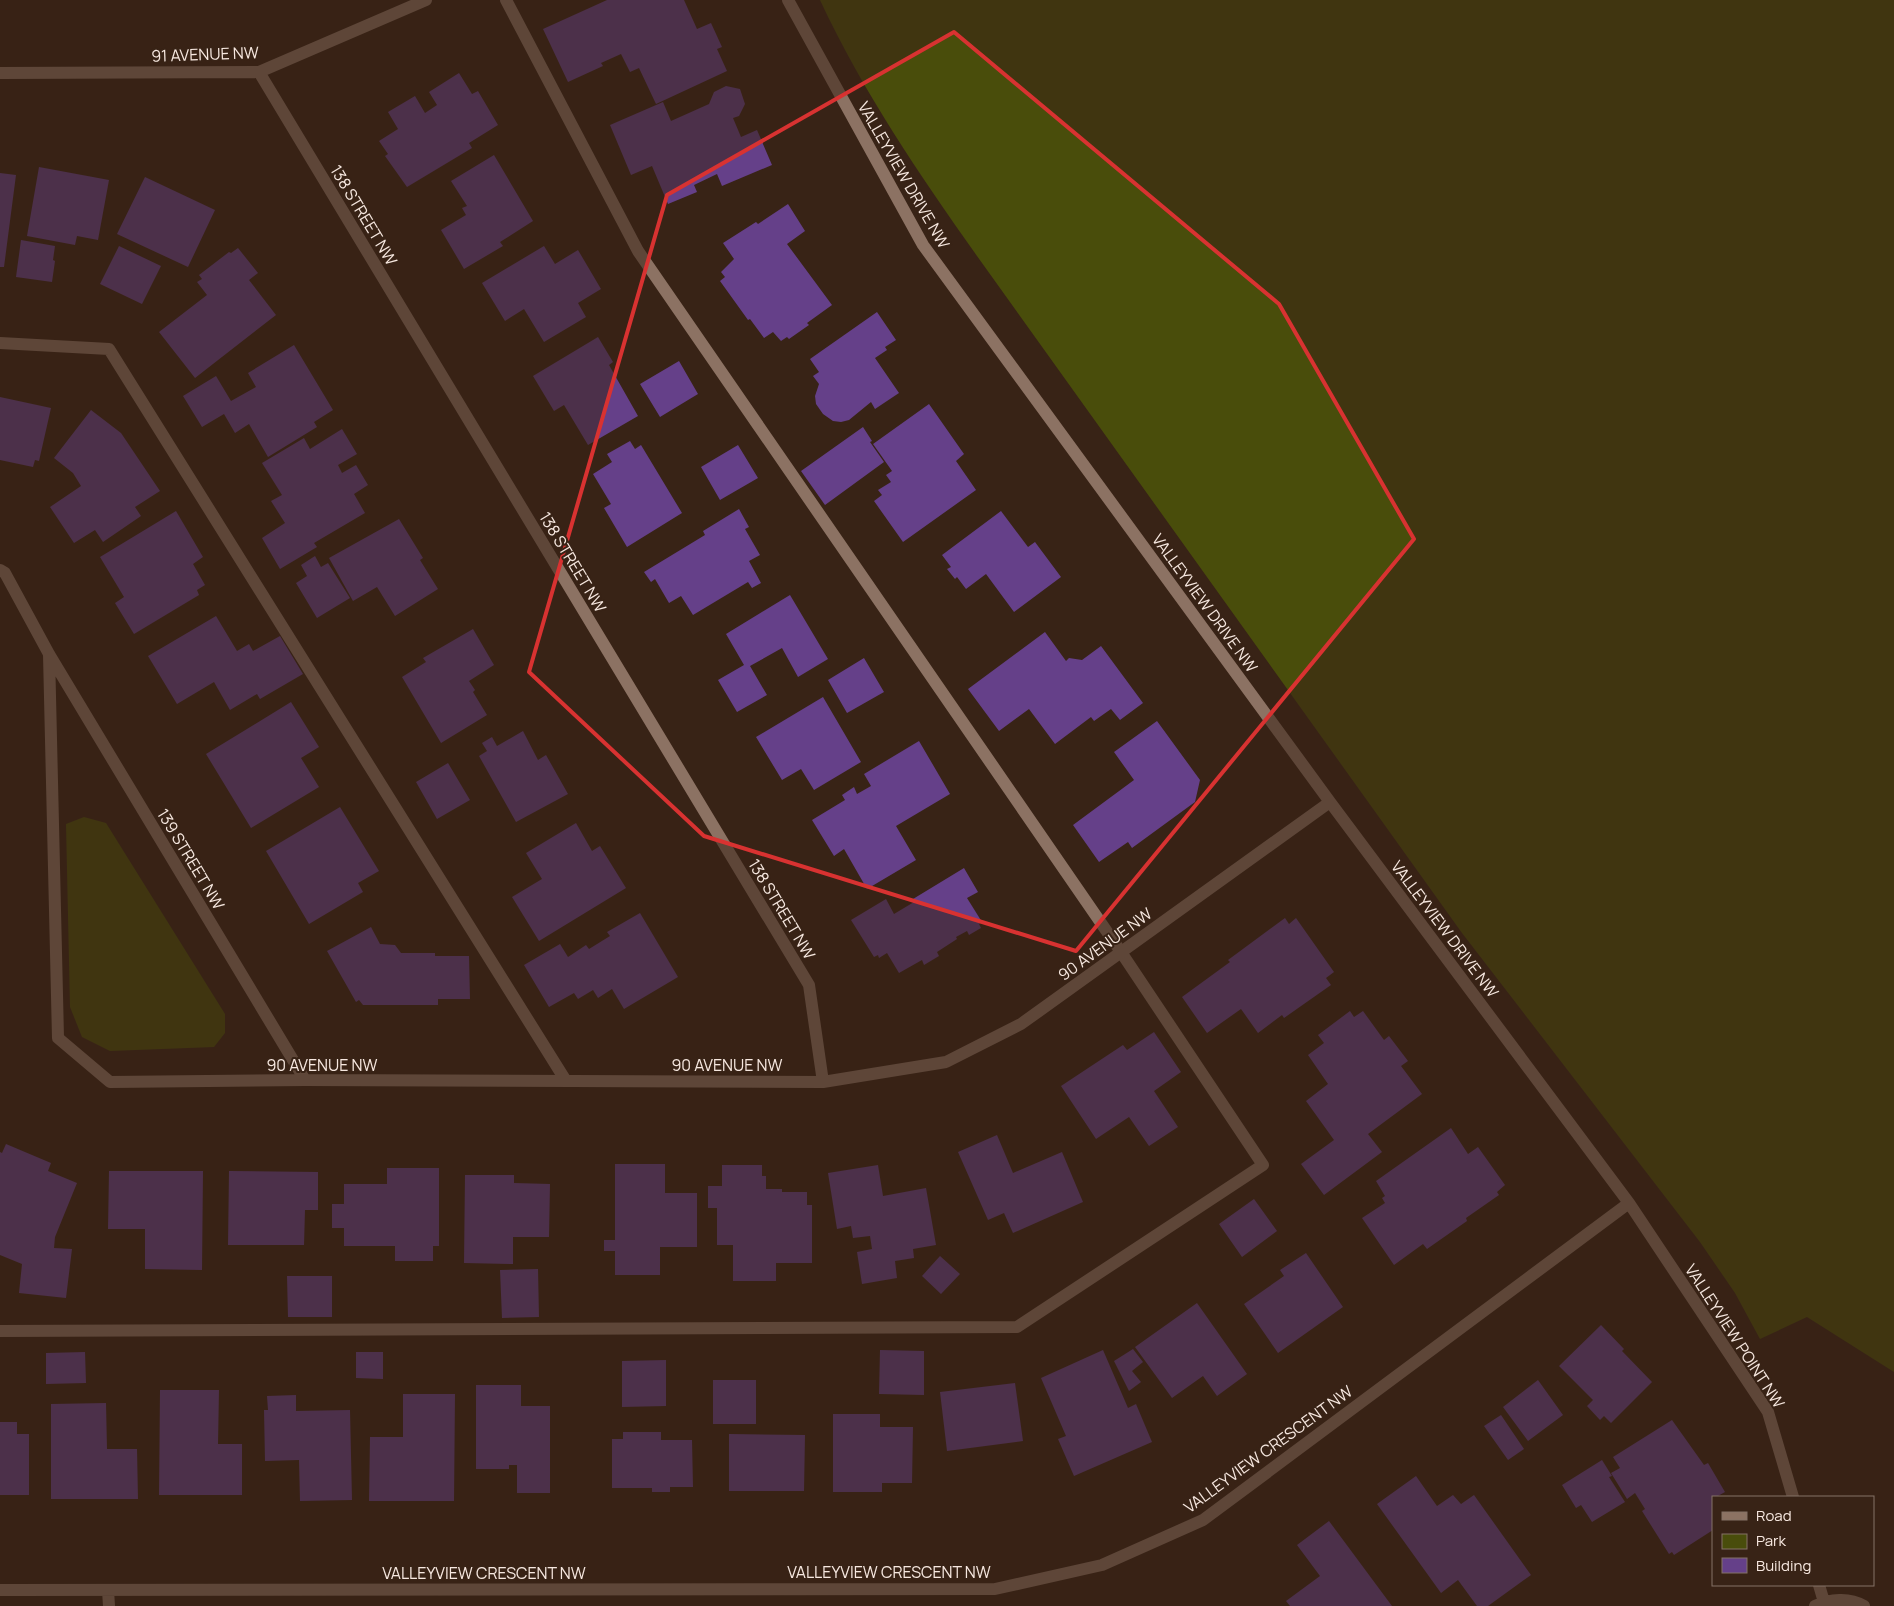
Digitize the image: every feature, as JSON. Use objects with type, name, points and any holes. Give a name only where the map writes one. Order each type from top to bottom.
[{"type":"street","name":"91 AVENUE NW","points":[[0,73],[259,72],[426,0]]},
{"type":"street","points":[[0,1331],[1017,1327],[1263,1166],[1121,952],[638,251],[506,0]]},
{"type":"street","name":"VALLEYVIEW DRIVE NW","points":[[788,0],[923,245],[1330,802],[1629,1203]]},
{"type":"street","name":"138 STREET NW","points":[[259,72],[809,985],[823,1082]]},
{"type":"street","points":[[0,343],[109,349],[566,1081]]},
{"type":"street","name":"139 STREET NW","points":[[0,570],[5,574],[49,654],[305,1080]]},
{"type":"street","name":"139 STREET NW","points":[[49,654],[58,1038]]},
{"type":"street","name":"90 AVENUE NW","points":[[58,1038],[110,1082],[305,1080],[823,1082],[946,1062],[1021,1024],[1330,802]]},
{"type":"street","name":"VALLEYVIEW POINT NW","points":[[1629,1203],[1768,1412],[1794,1496]]},
{"type":"street","name":"VALLEYVIEW CRESCENT NW","points":[[0,1590],[995,1589],[1102,1565],[1203,1520],[1629,1203]]},
{"type":"street","points":[[1819,1586],[1820,1604],[1842,1600],[1859,1603],[1864,1606]]},
{"type":"street","points":[[108,1590],[109,1606]]},
{"type":"highlighted area","points":[[954,32],[1279,304],[1414,539],[1076,951],[704,836],[529,672],[667,195]]},
{"type":"green space","points":[[820,0],[1894,0],[1894,1372],[1807,1317],[1760,1339],[1735,1293],[1700,1242],[1462,933],[955,225],[873,100]]},
{"type":"green space","points":[[84,817],[106,823],[225,1014],[225,1033],[214,1047],[110,1051],[82,1037],[70,1007],[66,824]]},
{"type":"building","points":[[607,0],[684,0],[697,29],[711,23],[722,47],[717,49],[727,71],[656,104],[639,68],[630,72],[621,54],[601,63],[603,66],[568,82],[543,29]]},
{"type":"building","points":[[459,73],[472,94],[478,91],[498,125],[469,143],[472,148],[407,187],[385,156],[388,154],[379,141],[398,129],[388,112],[415,96],[425,113],[437,105],[429,92]]},
{"type":"building","points":[[726,86],[740,89],[745,104],[739,116],[733,118],[741,137],[757,130],[772,165],[722,186],[717,174],[694,185],[697,192],[668,204],[652,166],[631,175],[610,125],[663,102],[671,121],[709,104],[714,92]]},
{"type":"building","points":[[494,155],[533,221],[500,242],[503,246],[464,269],[441,230],[466,215],[462,208],[467,206],[451,181]]},
{"type":"building","points":[[39,167],[109,180],[98,240],[77,236],[75,245],[27,236]]},
{"type":"building","points":[[0,173],[16,175],[4,267],[0,267]]},
{"type":"building","points":[[145,177],[215,210],[188,267],[117,234]]},
{"type":"building","points":[[788,204],[805,231],[787,244],[832,305],[807,323],[809,325],[789,339],[787,337],[781,341],[773,332],[764,338],[750,319],[748,320],[720,281],[725,277],[721,272],[734,259],[723,243],[756,222],[758,224]]},
{"type":"building","points":[[21,240],[55,246],[52,282],[16,277]]},
{"type":"building","points":[[119,246],[161,266],[142,304],[100,284]]},
{"type":"building","points":[[544,246],[555,264],[578,250],[601,289],[578,303],[586,317],[544,342],[524,309],[505,321],[482,283]]},
{"type":"building","points":[[238,248],[258,273],[249,280],[276,315],[195,378],[159,332],[207,295],[197,282],[202,279],[199,275],[229,252],[231,253]]},
{"type":"building","points":[[877,312],[896,340],[885,347],[887,350],[875,358],[899,393],[875,409],[871,402],[849,420],[833,421],[823,414],[816,404],[815,396],[819,384],[813,376],[819,372],[810,359]]},
{"type":"building","points":[[598,337],[613,362],[609,365],[638,416],[588,445],[564,405],[554,411],[533,376]]},
{"type":"building","points":[[294,345],[333,410],[314,422],[317,427],[268,457],[249,424],[235,433],[224,414],[202,427],[183,396],[216,376],[231,401],[256,387],[248,373]]},
{"type":"building","points":[[679,361],[698,394],[660,417],[640,384]]},
{"type":"building","points":[[0,397],[51,408],[39,461],[35,460],[33,467],[0,460]]},
{"type":"building","points":[[929,404],[964,454],[956,461],[976,490],[903,542],[874,501],[882,495],[878,490],[891,482],[886,475],[892,471],[873,444]]},
{"type":"building","points":[[91,410],[121,433],[160,491],[135,507],[141,516],[103,542],[95,530],[74,543],[50,507],[81,486],[73,473],[54,458]]},
{"type":"building","points":[[863,427],[872,441],[870,442],[884,462],[825,505],[801,471]]},
{"type":"building","points":[[342,429],[357,454],[338,465],[342,473],[356,465],[368,485],[354,494],[365,513],[314,543],[317,547],[280,569],[262,538],[285,523],[271,501],[282,495],[262,463],[304,438],[310,449]]},
{"type":"building","points":[[630,441],[635,449],[641,445],[682,513],[627,547],[604,508],[611,504],[593,474],[612,462],[607,454]]},
{"type":"building","points":[[738,445],[758,478],[720,500],[701,467]]},
{"type":"building","points":[[739,509],[749,527],[745,529],[760,555],[749,561],[761,583],[752,588],[748,582],[693,615],[681,596],[669,603],[655,579],[651,582],[644,572],[705,535],[703,531]]},
{"type":"building","points":[[176,511],[203,557],[193,564],[205,585],[197,590],[199,595],[134,634],[115,603],[124,597],[100,557]]},
{"type":"building","points":[[1001,511],[1028,547],[1035,542],[1061,577],[1014,612],[986,574],[966,589],[957,577],[955,579],[947,569],[951,567],[942,555]]},
{"type":"building","points":[[399,519],[423,558],[420,560],[438,589],[395,616],[377,587],[353,601],[329,558]]},
{"type":"building","points":[[315,556],[321,567],[328,563],[350,598],[317,618],[296,583],[307,576],[301,565]]},
{"type":"building","points":[[790,595],[828,659],[798,677],[782,648],[750,666],[767,695],[737,712],[718,680],[744,665],[726,634]]},
{"type":"building","points":[[216,616],[237,651],[249,644],[253,651],[280,636],[303,674],[260,699],[257,694],[230,710],[214,682],[177,704],[148,656]]},
{"type":"building","points":[[473,629],[494,665],[469,681],[475,690],[473,692],[487,715],[441,743],[402,677],[426,662],[423,658]]},
{"type":"building","points":[[1045,632],[1066,661],[1069,658],[1082,660],[1101,646],[1143,703],[1120,720],[1111,709],[1094,721],[1091,717],[1055,744],[1029,709],[999,731],[968,689]]},
{"type":"building","points":[[864,658],[884,692],[847,713],[828,680]]},
{"type":"building","points":[[823,697],[861,762],[814,790],[801,769],[782,780],[756,737]]},
{"type":"building","points":[[291,702],[319,747],[301,758],[319,787],[251,828],[206,754]]},
{"type":"building","points":[[1157,721],[1200,780],[1195,802],[1132,848],[1128,842],[1099,862],[1073,825],[1134,780],[1114,752]]},
{"type":"building","points":[[523,731],[538,760],[546,755],[568,794],[516,822],[479,756],[487,751],[482,743],[492,737],[497,746]]},
{"type":"building","points":[[919,741],[950,794],[896,826],[916,860],[867,889],[844,849],[834,856],[812,820],[845,800],[842,795],[854,787],[857,794],[871,786],[864,774]]},
{"type":"building","points":[[448,763],[470,800],[437,819],[416,782]]},
{"type":"building","points":[[340,807],[379,871],[358,883],[363,892],[309,924],[266,851]]},
{"type":"building","points":[[576,823],[592,851],[600,846],[626,888],[539,941],[512,897],[542,879],[526,853]]},
{"type":"building","points":[[964,868],[978,892],[967,898],[982,922],[979,924],[981,928],[969,935],[967,931],[956,937],[957,939],[937,952],[939,956],[924,965],[922,960],[899,973],[887,953],[879,958],[878,955],[874,957],[851,920],[886,899],[894,914],[914,902],[913,899]]},
{"type":"building","points":[[640,913],[678,977],[624,1009],[612,989],[598,998],[593,990],[578,999],[574,993],[549,1007],[524,965],[560,944],[568,957],[586,945],[589,949],[610,936],[607,932]]},
{"type":"building","points":[[1285,918],[1289,924],[1296,918],[1334,972],[1326,978],[1331,985],[1284,1018],[1282,1015],[1258,1033],[1241,1009],[1207,1033],[1182,997]]},
{"type":"building","points":[[371,927],[380,944],[395,945],[401,953],[469,956],[470,999],[438,999],[438,1005],[363,1005],[359,1000],[356,1002],[327,951]]},
{"type":"building","points":[[1350,1011],[1354,1017],[1363,1011],[1384,1040],[1389,1036],[1408,1061],[1401,1066],[1422,1094],[1368,1134],[1382,1152],[1324,1195],[1301,1164],[1334,1140],[1306,1101],[1328,1084],[1308,1055],[1324,1043],[1318,1035]]},
{"type":"building","points":[[1154,1032],[1181,1072],[1154,1091],[1178,1127],[1149,1146],[1129,1117],[1096,1139],[1061,1086],[1123,1045],[1127,1050]]},
{"type":"building","points":[[1451,1128],[1468,1154],[1478,1147],[1505,1185],[1497,1192],[1499,1195],[1466,1218],[1467,1221],[1427,1249],[1423,1244],[1394,1265],[1362,1218],[1385,1203],[1382,1198],[1385,1196],[1376,1181]]},
{"type":"building","points":[[997,1135],[1013,1173],[1062,1152],[1083,1202],[1013,1233],[1004,1213],[988,1220],[958,1152]]},
{"type":"building","points":[[6,1144],[51,1163],[48,1171],[77,1183],[55,1237],[54,1248],[72,1249],[66,1298],[19,1293],[22,1264],[0,1255],[0,1152],[2,1153]]},
{"type":"building","points":[[615,1164],[665,1164],[665,1193],[697,1193],[697,1247],[660,1247],[660,1275],[615,1275],[615,1251],[604,1251],[604,1240],[615,1240]]},
{"type":"building","points":[[722,1165],[762,1165],[762,1176],[766,1176],[766,1189],[782,1189],[782,1192],[807,1192],[807,1205],[812,1205],[812,1263],[776,1263],[776,1281],[733,1281],[733,1245],[717,1245],[717,1208],[708,1208],[708,1186],[722,1186]]},
{"type":"building","points":[[878,1165],[883,1196],[926,1188],[936,1245],[913,1249],[914,1258],[895,1261],[897,1278],[862,1284],[857,1252],[872,1249],[870,1236],[853,1238],[851,1226],[837,1229],[828,1173]]},
{"type":"building","points":[[387,1168],[439,1168],[439,1246],[433,1246],[433,1261],[395,1261],[395,1246],[344,1246],[344,1228],[332,1228],[332,1204],[344,1204],[344,1184],[387,1184]]},
{"type":"building","points":[[109,1171],[203,1171],[202,1270],[145,1269],[145,1229],[108,1229]]},
{"type":"building","points":[[229,1171],[318,1172],[318,1210],[305,1210],[304,1245],[228,1245]]},
{"type":"building","points":[[465,1175],[514,1175],[514,1183],[550,1184],[549,1237],[513,1237],[513,1264],[464,1263]]},
{"type":"building","points":[[1254,1199],[1277,1231],[1242,1257],[1219,1224]]},
{"type":"building","points":[[1306,1253],[1343,1307],[1278,1353],[1244,1304],[1284,1276],[1280,1270]]},
{"type":"building","points":[[940,1256],[960,1274],[941,1294],[922,1276]]},
{"type":"building","points":[[538,1269],[539,1317],[502,1318],[500,1270]]},
{"type":"building","points":[[287,1276],[332,1276],[332,1317],[288,1317]]},
{"type":"building","points":[[1197,1303],[1247,1374],[1217,1396],[1203,1376],[1172,1398],[1135,1347]]},
{"type":"building","points":[[1601,1325],[1624,1349],[1622,1351],[1652,1382],[1611,1423],[1604,1416],[1600,1420],[1587,1406],[1593,1400],[1559,1366]]},
{"type":"building","points":[[1133,1349],[1143,1362],[1132,1371],[1141,1382],[1129,1391],[1114,1361]]},
{"type":"building","points":[[880,1350],[924,1351],[924,1395],[879,1394]]},
{"type":"building","points":[[1103,1350],[1128,1408],[1136,1404],[1152,1442],[1074,1476],[1058,1439],[1066,1436],[1041,1378]]},
{"type":"building","points":[[85,1352],[86,1383],[46,1384],[46,1353]]},
{"type":"building","points":[[356,1352],[383,1352],[383,1379],[356,1378]]},
{"type":"building","points":[[666,1360],[666,1406],[622,1407],[622,1361]]},
{"type":"building","points":[[713,1380],[756,1380],[756,1424],[713,1424]]},
{"type":"building","points":[[1538,1380],[1563,1415],[1528,1441],[1503,1407]]},
{"type":"building","points":[[1015,1383],[1023,1441],[947,1451],[940,1392]]},
{"type":"building","points":[[476,1385],[521,1385],[521,1406],[550,1406],[550,1493],[517,1493],[517,1465],[509,1465],[509,1469],[476,1469]]},
{"type":"building","points":[[160,1390],[219,1390],[218,1444],[242,1444],[242,1495],[159,1495]]},
{"type":"building","points":[[403,1394],[455,1394],[454,1501],[369,1501],[370,1437],[403,1437]]},
{"type":"building","points":[[296,1395],[296,1411],[350,1410],[352,1500],[300,1501],[299,1460],[265,1461],[264,1410],[268,1410],[267,1396]]},
{"type":"building","points":[[106,1403],[107,1449],[137,1449],[138,1499],[51,1499],[51,1404]]},
{"type":"building","points":[[833,1414],[880,1414],[880,1427],[913,1427],[912,1483],[882,1483],[882,1492],[833,1492]]},
{"type":"building","points":[[1501,1415],[1524,1449],[1508,1460],[1484,1426]]},
{"type":"building","points":[[1672,1420],[1704,1465],[1708,1463],[1725,1492],[1718,1496],[1712,1496],[1712,1531],[1674,1555],[1672,1552],[1669,1554],[1642,1511],[1645,1509],[1635,1493],[1627,1499],[1611,1473],[1620,1468],[1613,1457]]},
{"type":"building","points":[[0,1422],[17,1422],[17,1434],[29,1434],[29,1495],[0,1495]]},
{"type":"building","points":[[623,1432],[661,1432],[661,1440],[692,1440],[693,1487],[670,1487],[670,1492],[652,1492],[652,1488],[612,1488],[612,1439],[623,1439]]},
{"type":"building","points":[[729,1434],[805,1435],[804,1491],[729,1491]]},
{"type":"building","points":[[1602,1460],[1612,1476],[1609,1477],[1625,1502],[1592,1522],[1581,1505],[1576,1508],[1562,1485]]},
{"type":"building","points":[[1416,1476],[1437,1506],[1453,1495],[1461,1504],[1474,1495],[1531,1575],[1488,1606],[1477,1606],[1458,1580],[1441,1593],[1377,1504]]},
{"type":"building","points":[[1329,1521],[1392,1606],[1290,1606],[1286,1601],[1320,1576],[1297,1545]]}]
